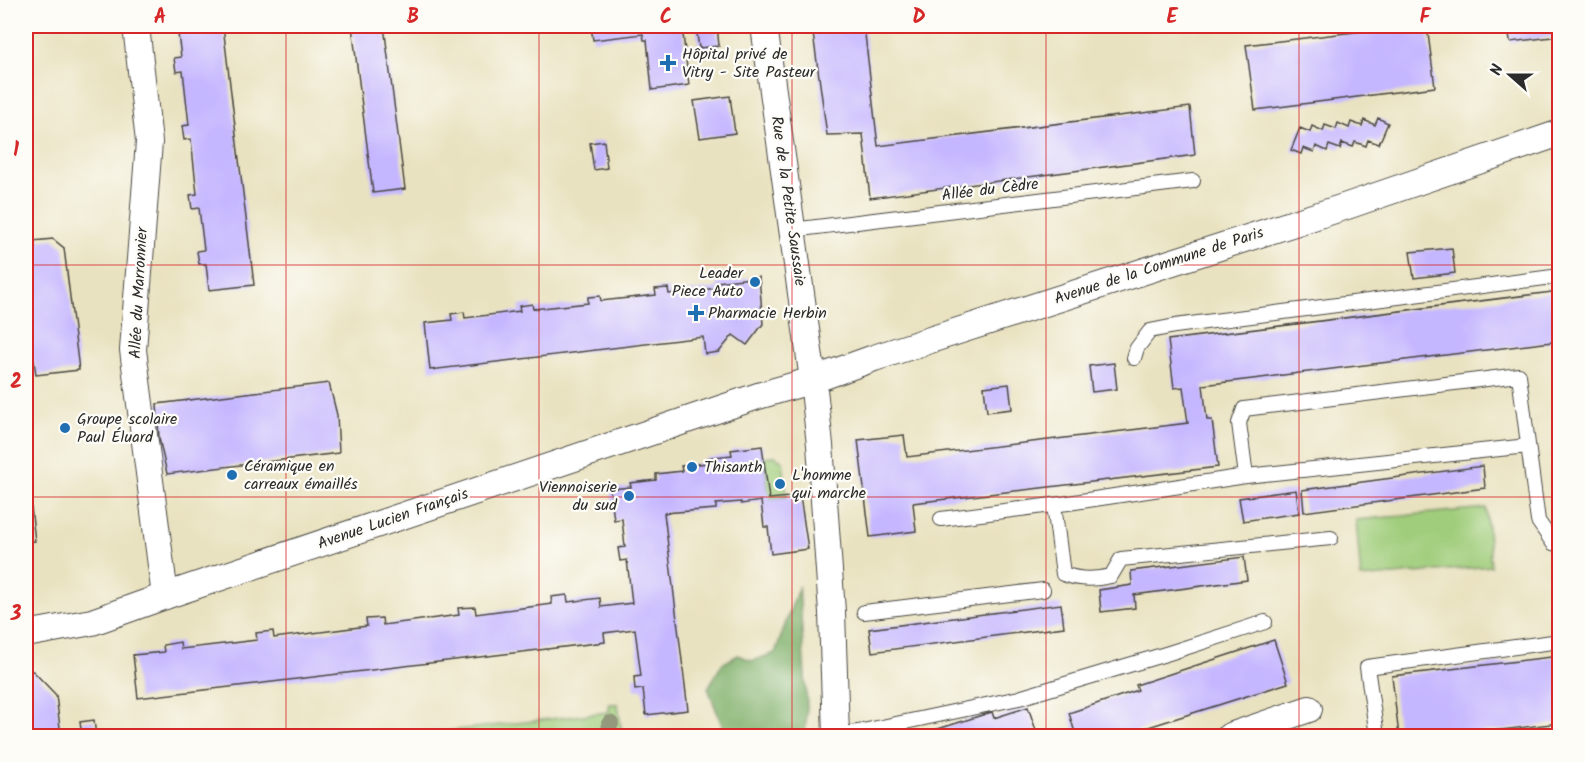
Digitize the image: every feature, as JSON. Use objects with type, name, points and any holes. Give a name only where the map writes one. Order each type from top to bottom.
[{"type":"street","name":"Allée du Marronnier","points":[[136,26],[149,142],[133,350],[165,596]]},
{"type":"street","name":"Rue de la Petite Saussaie","points":[[764,26],[820,445],[832,612],[836,736]]},
{"type":"street","name":"Avenue de la Commune de Paris","points":[[758,396],[1347,206],[1560,133]]},
{"type":"street","name":"Avenue Lucien Français","points":[[26,634],[92,622],[758,396]]},
{"type":"street","points":[[1230,736],[1309,709]]},
{"type":"lane","name":"Allée du Cèdre","points":[[792,230],[1192,181]]},
{"type":"lane","points":[[1134,358],[1137,348],[1150,331],[1187,324],[1560,276]]},
{"type":"lane","points":[[1246,476],[1239,423],[1244,409],[1519,375],[1538,521],[1553,543],[1560,545]]},
{"type":"lane","points":[[941,519],[1054,505],[1246,476],[1528,446]]},
{"type":"lane","points":[[1054,505],[1063,574],[1075,579],[1111,576],[1121,559],[1330,538]]},
{"type":"lane","points":[[864,612],[1043,590]]},
{"type":"lane","points":[[836,736],[1019,698],[1265,622]]},
{"type":"lane","points":[[1377,736],[1367,667],[1560,641]]},
{"type":"green space","points":[[775,456],[783,461],[787,497],[769,499],[764,457]]},
{"type":"green space","points":[[1486,508],[1491,566],[1361,578],[1356,520]]},
{"type":"green space","points":[[799,586],[807,706],[805,736],[726,736],[708,688],[722,664],[738,655],[752,661],[775,653]]},
{"type":"green space","points":[[609,704],[618,704],[622,736],[407,736],[609,712]]},
{"type":"building","points":[[177,26],[223,26],[254,285],[209,290],[206,264],[199,264],[197,251],[204,250],[199,208],[192,209],[190,195],[197,194],[191,139],[184,140],[182,126],[189,125],[183,71],[176,72],[174,58],[181,57]]},
{"type":"building","points":[[352,26],[384,26],[405,189],[373,193]]},
{"type":"building","name":"Hôpital privé de Vitry - Site Pasteur","points":[[591,26],[682,26],[689,85],[652,90],[647,40],[644,40],[643,34],[593,40]]},
{"type":"building","points":[[696,26],[717,26],[719,46],[699,48]]},
{"type":"building","points":[[812,26],[864,26],[878,146],[1190,107],[1195,155],[870,198],[863,134],[827,135]]},
{"type":"building","points":[[1405,26],[1427,26],[1435,87],[1255,110],[1246,45]]},
{"type":"building","points":[[1508,26],[1560,26],[1560,36],[1510,42]]},
{"type":"building","points":[[730,96],[735,133],[700,138],[694,101]]},
{"type":"building","points":[[1378,118],[1388,123],[1379,144],[1368,140],[1366,146],[1355,142],[1353,147],[1342,143],[1340,149],[1329,145],[1327,151],[1316,146],[1314,152],[1303,148],[1301,154],[1291,150],[1300,128],[1310,132],[1312,126],[1323,131],[1325,125],[1336,129],[1338,123],[1349,128],[1351,122],[1362,126],[1364,120],[1375,125]]},
{"type":"building","points":[[604,141],[607,168],[594,170],[590,143]]},
{"type":"building","points":[[53,239],[64,248],[79,370],[36,375],[34,360],[26,362],[26,250],[35,249],[34,241]]},
{"type":"building","points":[[1452,248],[1455,273],[1414,278],[1410,252]]},
{"type":"building","points":[[759,277],[763,324],[747,345],[733,335],[719,352],[705,354],[703,337],[430,370],[425,323],[452,320],[451,314],[464,312],[465,318],[520,311],[519,306],[532,304],[533,309],[588,303],[588,297],[600,296],[601,301],[656,295],[655,289],[668,288],[669,294],[717,288],[717,282]]},
{"type":"building","points":[[1560,291],[1560,341],[1203,385],[1207,420],[1212,420],[1218,467],[913,503],[916,531],[870,537],[858,440],[904,435],[907,457],[1188,423],[1183,387],[1174,388],[1168,340]]},
{"type":"building","points":[[1114,363],[1117,389],[1092,392],[1089,366]]},
{"type":"building","points":[[329,383],[337,415],[339,453],[167,474],[159,438],[157,404]]},
{"type":"building","points":[[1009,384],[1012,409],[987,412],[984,387]]},
{"type":"building","points":[[762,446],[769,499],[800,496],[808,549],[771,554],[768,527],[764,527],[761,501],[716,504],[716,509],[664,513],[688,710],[646,715],[643,689],[635,690],[634,677],[641,676],[635,629],[604,633],[605,642],[138,698],[133,655],[164,652],[163,645],[180,642],[181,649],[257,640],[256,633],[273,631],[274,638],[367,626],[366,619],[382,618],[383,625],[459,615],[458,608],[475,607],[476,614],[552,604],[551,597],[567,595],[568,602],[600,598],[601,607],[632,603],[627,560],[620,561],[618,548],[625,547],[622,519],[614,520],[610,489],[631,487],[630,483],[656,480],[656,474],[682,471],[681,466],[707,463],[706,458],[732,455],[731,450]]},
{"type":"building","points":[[1483,466],[1485,488],[1304,512],[1302,490]]},
{"type":"building","points":[[26,473],[35,541],[26,542]]},
{"type":"building","points":[[1296,490],[1299,513],[1243,521],[1239,498]]},
{"type":"building","points":[[1244,557],[1247,580],[1134,595],[1135,608],[1101,612],[1099,590],[1132,585],[1131,571]]},
{"type":"building","points":[[1061,604],[1064,627],[872,652],[869,629]]},
{"type":"building","points":[[1274,640],[1288,683],[1120,736],[1076,736],[1069,713],[1138,690],[1136,685]]},
{"type":"building","points":[[1560,656],[1560,723],[1449,736],[1399,736],[1392,676]]},
{"type":"building","points":[[33,671],[56,695],[61,736],[26,736],[26,672]]},
{"type":"building","points":[[1028,707],[1038,736],[923,736],[922,734],[992,712],[994,718]]},
{"type":"building","points":[[94,720],[96,736],[82,736],[80,722]]},
{"type":"place","name":"Hôpital privé de Vitry - Site Pasteur","points":[[668,63]]},
{"type":"place","name":"Leader Piece Auto","points":[[755,282]]},
{"type":"place","name":"Pharmacie Herbin","points":[[696,313]]},
{"type":"place","name":"Groupe scolaire Paul Éluard","points":[[65,428]]},
{"type":"place","name":"Thisanth","points":[[692,467]]},
{"type":"place","name":"Céramique en carreaux émaillés","points":[[232,475]]},
{"type":"place","name":"L'homme qui marche","points":[[780,484]]},
{"type":"place","name":"Viennoiserie du sud","points":[[629,496]]}]
